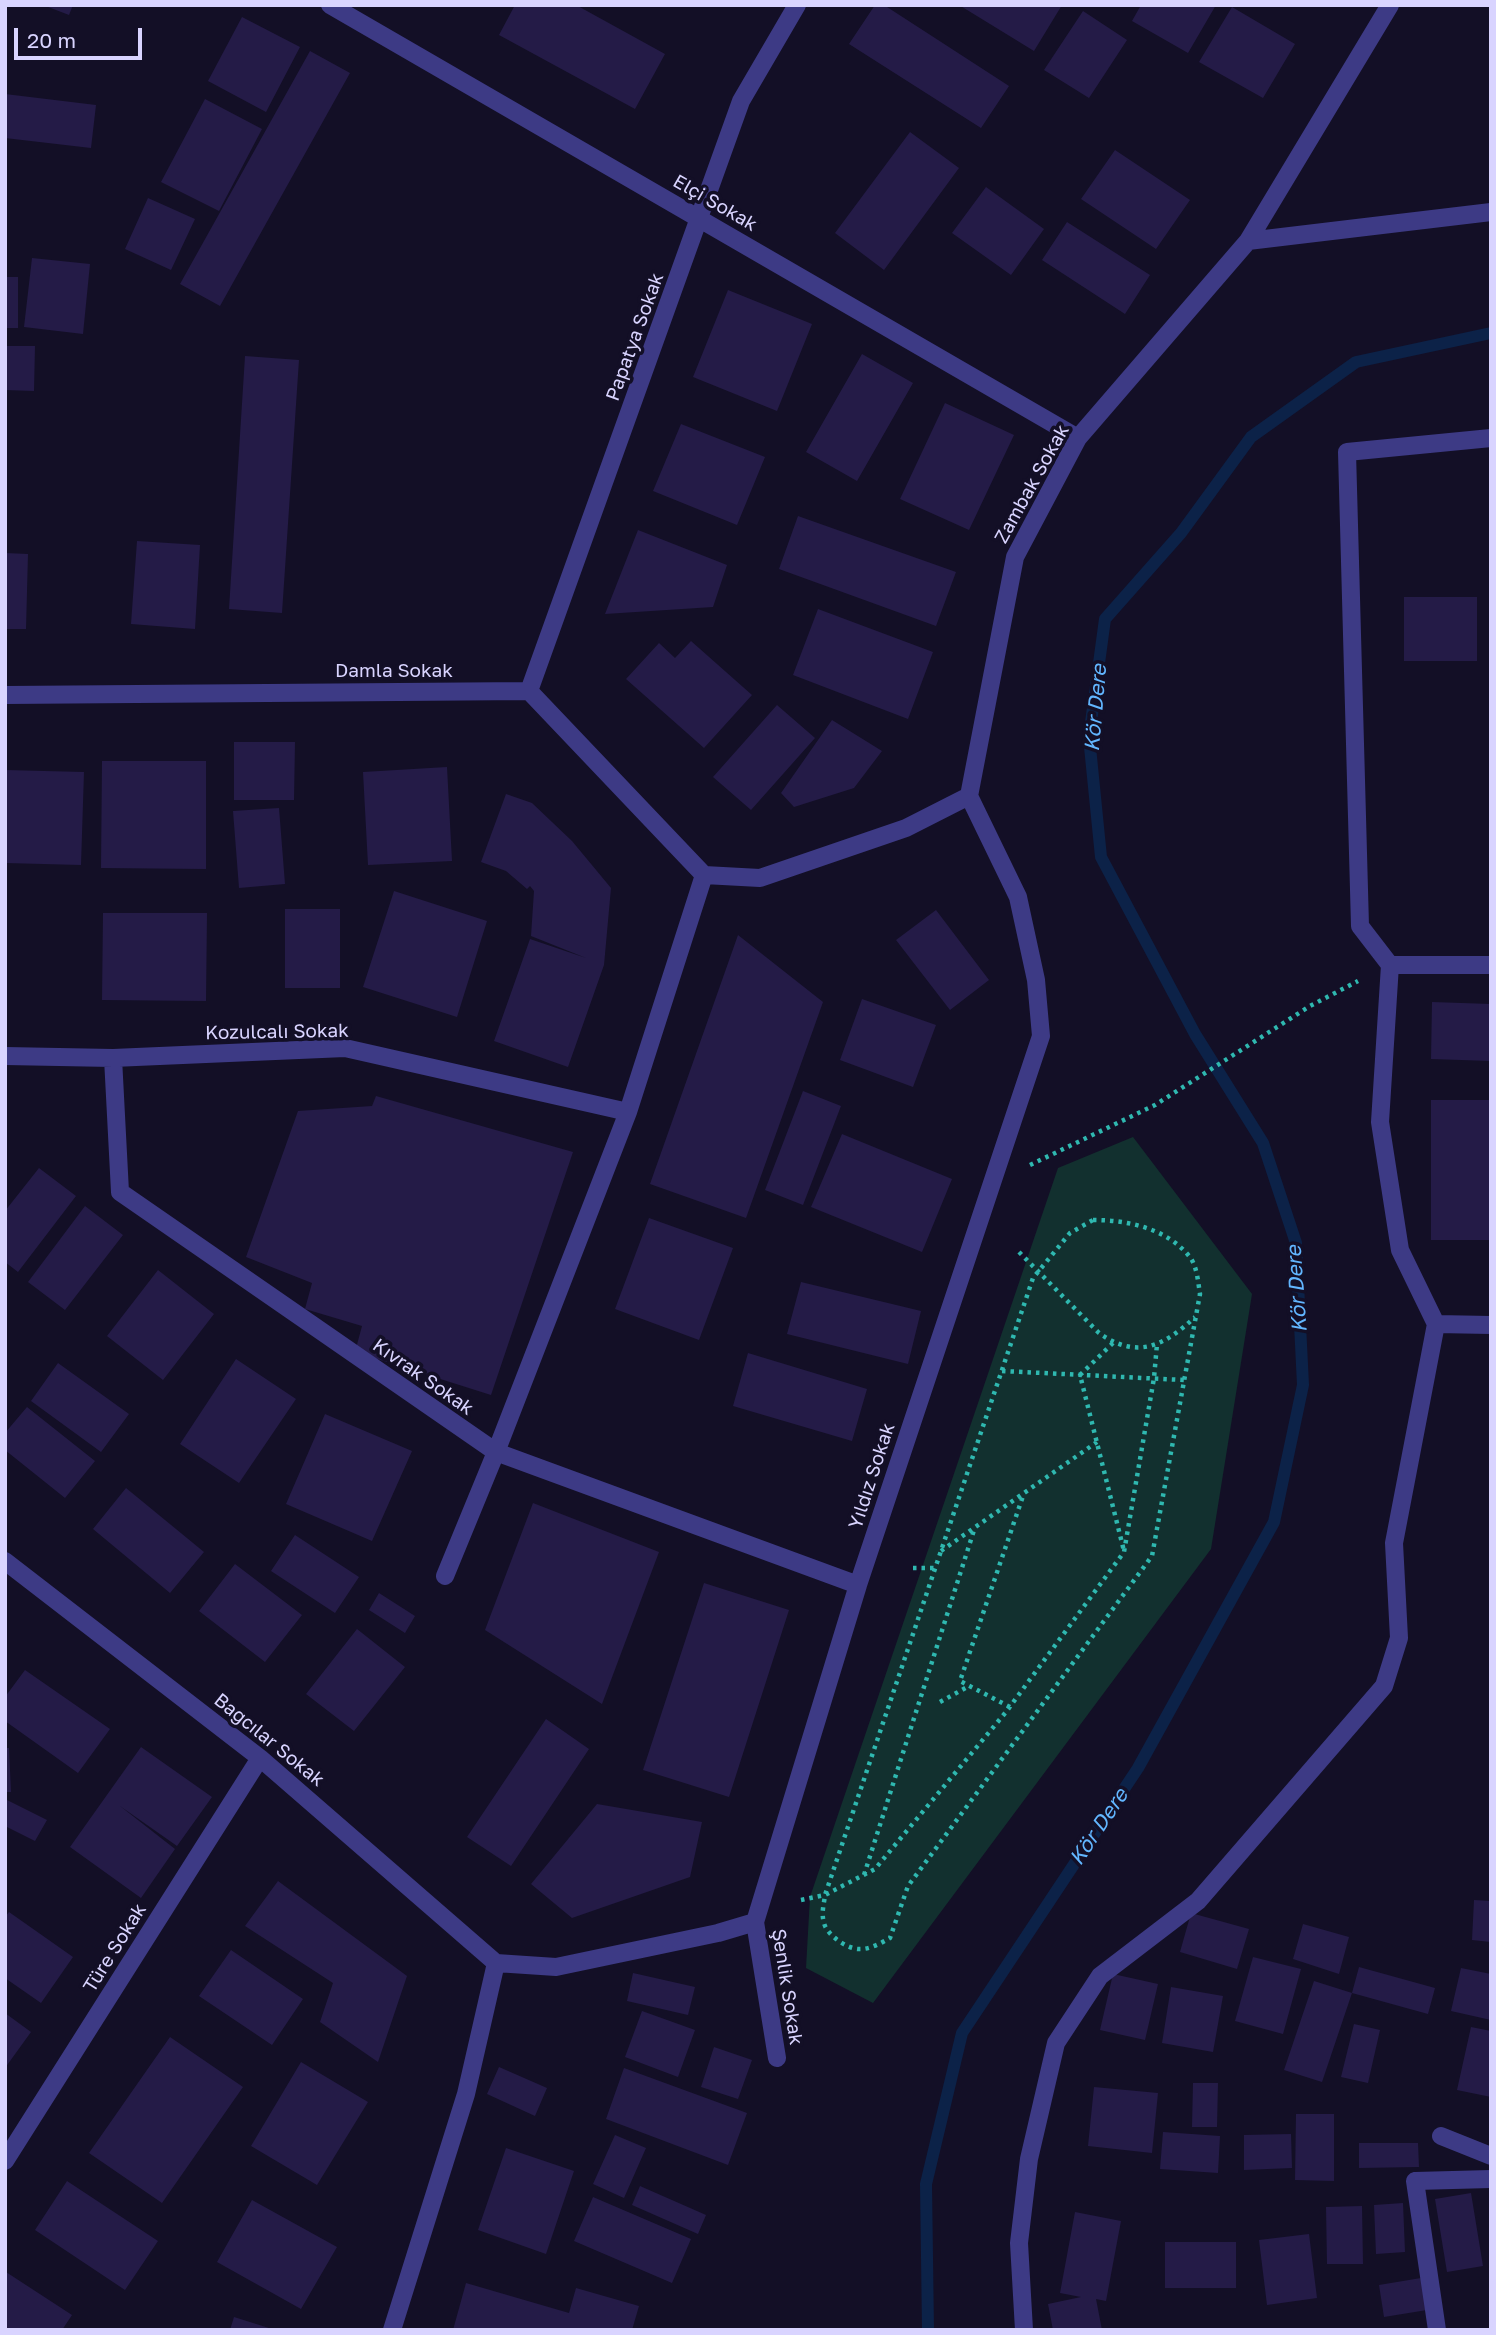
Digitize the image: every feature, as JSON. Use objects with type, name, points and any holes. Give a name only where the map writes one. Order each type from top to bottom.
[{"type":"street","name":"Elçi Sokak","points":[[330,5],[1078,438]]},
{"type":"street","name":"Papatya Sokak","points":[[529,691],[741,101],[797,5]]},
{"type":"street","name":"Zambak Sokak","points":[[969,796],[1015,557],[1078,438],[1248,241],[1390,5]]},
{"type":"street","points":[[1248,241],[1491,212]]},
{"type":"street","points":[[1024,2330],[1021,2231],[1029,2159],[1056,2043],[1100,1976],[1198,1901],[1384,1686],[1399,1637],[1394,1543],[1436,1324],[1400,1250],[1381,1122],[1390,965],[1360,926],[1347,452],[1491,438]]},
{"type":"street","points":[[529,691],[704,875],[760,878],[906,828],[969,796]]},
{"type":"street","name":"Damla Sokak","points":[[5,695],[529,691]]},
{"type":"street","name":"Yıldız Sokak","points":[[755,1923],[858,1585],[1041,1036],[1037,980],[1018,897],[969,796]]},
{"type":"street","points":[[445,1576],[628,1112],[704,875]]},
{"type":"street","points":[[1390,965],[1491,965]]},
{"type":"street","name":"Kozulcalı Sokak","points":[[5,1056],[113,1058],[345,1048],[628,1112]]},
{"type":"street","name":"Kıvrak Sokak","points":[[113,1058],[120,1192],[496,1452],[858,1585]]},
{"type":"street","points":[[1436,1324],[1491,1325]]},
{"type":"street","name":"Bağcılar Sokak","points":[[5,1561],[260,1758],[496,1963]]},
{"type":"street","name":"Türe Sokak","points":[[5,2161],[260,1758]]},
{"type":"street","points":[[392,2330],[466,2094],[496,1963],[556,1967],[755,1923]]},
{"type":"street","name":"Şenlik Sokak","points":[[755,1923],[777,2058]]},
{"type":"street","points":[[1441,2136],[1491,2156]]},
{"type":"street","points":[[1437,2330],[1415,2181],[1491,2179]]},
{"type":"path","points":[[991,1184],[1155,1105],[1310,1006],[1390,965]]},
{"type":"path","points":[[1093,1220],[1135,1223],[1154,1231],[1191,1257],[1200,1294],[1196,1316],[1152,1556],[908,1886],[890,1938],[877,1945],[858,1949],[842,1942],[824,1925],[825,1895],[1033,1278],[1070,1233],[1093,1220]]},
{"type":"path","points":[[1019,1252],[1112,1343],[1138,1348],[1161,1344],[1196,1316]]},
{"type":"path","points":[[1080,1375],[1112,1343]]},
{"type":"path","points":[[801,1900],[825,1895],[875,1869],[1010,1707],[1124,1552],[1154,1378],[1157,1344]]},
{"type":"path","points":[[1002,1371],[1184,1380]]},
{"type":"path","points":[[1080,1375],[1124,1552]]},
{"type":"path","points":[[940,1552],[1097,1442]]},
{"type":"path","points":[[1010,1707],[960,1681],[1024,1493]]},
{"type":"path","points":[[864,1876],[975,1527]]},
{"type":"path","points":[[913,1568],[935,1568]]},
{"type":"path","points":[[940,1702],[970,1686]]},
{"type":"green space","points":[[1133,1137],[1252,1294],[1211,1549],[873,2003],[806,1968],[810,1897],[1058,1168]]},
{"type":"building","points":[[43,5],[73,5],[69,15]]},
{"type":"building","points":[[515,5],[576,5],[665,54],[635,109],[499,35]]},
{"type":"building","points":[[875,5],[884,5],[1009,86],[981,128],[849,44]]},
{"type":"building","points":[[959,5],[1062,5],[1034,51]]},
{"type":"building","points":[[1141,5],[1216,5],[1188,53],[1132,21]]},
{"type":"building","points":[[1232,7],[1295,44],[1263,98],[1199,62]]},
{"type":"building","points":[[1083,11],[1127,40],[1089,98],[1044,70]]},
{"type":"building","points":[[242,17],[300,47],[266,112],[208,81]]},
{"type":"building","points":[[310,51],[350,73],[220,306],[180,284]]},
{"type":"building","points":[[5,94],[96,105],[91,148],[5,138]]},
{"type":"building","points":[[205,99],[262,129],[219,211],[161,182]]},
{"type":"building","points":[[910,132],[959,168],[884,270],[835,233]]},
{"type":"building","points":[[1115,150],[1190,200],[1156,249],[1081,199]]},
{"type":"building","points":[[986,187],[1044,229],[1011,275],[952,233]]},
{"type":"building","points":[[148,198],[195,219],[171,270],[125,249]]},
{"type":"building","points":[[1067,222],[1150,275],[1125,314],[1042,260]]},
{"type":"building","points":[[32,258],[90,264],[83,334],[24,327]]},
{"type":"building","points":[[5,277],[18,277],[18,328],[5,328]]},
{"type":"building","points":[[728,290],[812,324],[777,411],[693,377]]},
{"type":"building","points":[[5,346],[35,346],[34,391],[5,390]]},
{"type":"building","points":[[862,354],[913,383],[857,481],[806,452]]},
{"type":"building","points":[[245,356],[299,360],[282,613],[229,609]]},
{"type":"building","points":[[945,403],[1014,435],[969,530],[900,499]]},
{"type":"building","points":[[681,424],[765,457],[737,525],[653,491]]},
{"type":"building","points":[[798,516],[956,572],[936,626],[779,569]]},
{"type":"building","points":[[638,530],[727,565],[713,607],[605,614]]},
{"type":"building","points":[[137,541],[200,545],[195,629],[131,624]]},
{"type":"building","points":[[5,553],[28,554],[26,629],[5,629]]},
{"type":"building","points":[[1404,597],[1477,597],[1477,661],[1404,661]]},
{"type":"building","points":[[818,609],[933,652],[908,719],[793,675]]},
{"type":"building","points":[[691,641],[752,695],[704,748],[626,679],[659,643],[675,658]]},
{"type":"building","points":[[777,705],[815,738],[751,810],[713,777]]},
{"type":"building","points":[[832,720],[882,751],[854,788],[794,807],[781,793]]},
{"type":"building","points":[[234,742],[295,742],[294,800],[234,800]]},
{"type":"building","points":[[102,761],[206,761],[206,869],[101,868]]},
{"type":"building","points":[[447,767],[452,861],[368,865],[363,772]]},
{"type":"building","points":[[5,770],[84,772],[81,865],[5,863]]},
{"type":"building","points":[[506,794],[532,803],[572,841],[611,888],[604,965],[568,1067],[494,1041],[530,939],[586,958],[531,936],[534,891],[530,886],[527,889],[506,871],[481,862]]},
{"type":"building","points":[[279,808],[285,884],[239,888],[233,811]]},
{"type":"building","points":[[394,891],[487,921],[457,1017],[363,987]]},
{"type":"building","points":[[285,909],[340,909],[340,988],[285,988]]},
{"type":"building","points":[[936,910],[989,980],[950,1010],[896,940]]},
{"type":"building","points":[[103,913],[207,913],[206,1001],[102,1000]]},
{"type":"building","points":[[738,935],[823,1002],[746,1218],[650,1184]]},
{"type":"building","points":[[862,999],[936,1025],[913,1087],[840,1060]]},
{"type":"building","points":[[1432,1002],[1491,1004],[1491,1061],[1431,1059]]},
{"type":"building","points":[[803,1091],[841,1106],[803,1205],[765,1190]]},
{"type":"building","points":[[376,1096],[573,1152],[491,1395],[355,1352],[362,1326],[305,1309],[312,1283],[246,1257],[298,1111],[372,1106]]},
{"type":"building","points":[[1431,1100],[1491,1100],[1491,1240],[1431,1240]]},
{"type":"building","points":[[842,1134],[952,1179],[922,1252],[811,1207]]},
{"type":"building","points":[[39,1168],[76,1196],[18,1272],[5,1262],[5,1211]]},
{"type":"building","points":[[85,1206],[123,1235],[65,1310],[28,1282]]},
{"type":"building","points":[[649,1218],[733,1248],[699,1340],[615,1309]]},
{"type":"building","points":[[158,1270],[214,1314],[163,1380],[107,1336]]},
{"type":"building","points":[[801,1282],[921,1311],[908,1364],[787,1334]]},
{"type":"building","points":[[748,1353],[867,1389],[852,1441],[733,1406]]},
{"type":"building","points":[[236,1359],[296,1399],[239,1483],[180,1444]]},
{"type":"building","points":[[58,1363],[129,1414],[101,1452],[31,1401]]},
{"type":"building","points":[[27,1407],[95,1461],[65,1498],[5,1450],[5,1433]]},
{"type":"building","points":[[325,1414],[412,1451],[372,1541],[286,1504]]},
{"type":"building","points":[[126,1488],[204,1552],[170,1593],[93,1529]]},
{"type":"building","points":[[533,1503],[659,1552],[602,1704],[485,1630]]},
{"type":"building","points":[[295,1535],[359,1577],[335,1613],[271,1571]]},
{"type":"building","points":[[235,1564],[302,1615],[265,1662],[199,1611]]},
{"type":"building","points":[[704,1583],[789,1610],[729,1797],[643,1770]]},
{"type":"building","points":[[379,1593],[415,1616],[405,1633],[369,1610]]},
{"type":"building","points":[[357,1629],[405,1667],[354,1731],[306,1694]]},
{"type":"building","points":[[25,1670],[110,1729],[78,1773],[5,1721],[5,1697]]},
{"type":"building","points":[[546,1719],[589,1749],[511,1866],[467,1837]]},
{"type":"building","points":[[141,1747],[212,1797],[177,1846],[120,1806],[175,1849],[141,1898],[70,1847]]},
{"type":"building","points":[[5,1748],[9,1748],[11,1792],[5,1792]]},
{"type":"building","points":[[5,1799],[47,1820],[35,1841],[5,1826]]},
{"type":"building","points":[[597,1804],[702,1822],[690,1877],[572,1918],[531,1884]]},
{"type":"building","points":[[278,1881],[407,1976],[378,2062],[320,2022],[333,1983],[245,1926]]},
{"type":"building","points":[[1474,1900],[1491,1901],[1491,1942],[1472,1940]]},
{"type":"building","points":[[9,1912],[73,1957],[41,2003],[5,1978],[5,1917]]},
{"type":"building","points":[[1191,1913],[1249,1929],[1237,1969],[1180,1952]]},
{"type":"building","points":[[1303,1924],[1349,1937],[1339,1974],[1293,1959]]},
{"type":"building","points":[[231,1950],[303,1999],[272,2045],[199,1996]]},
{"type":"building","points":[[1253,1957],[1301,1969],[1283,2034],[1235,2021]]},
{"type":"building","points":[[1359,1967],[1435,1988],[1428,2014],[1352,1993]]},
{"type":"building","points":[[1461,1968],[1491,1974],[1491,2020],[1451,2011]]},
{"type":"building","points":[[633,1973],[695,1987],[688,2015],[627,2001]]},
{"type":"building","points":[[1113,1974],[1158,1984],[1145,2040],[1100,2030]]},
{"type":"building","points":[[1314,1981],[1352,1993],[1322,2082],[1284,2070]]},
{"type":"building","points":[[1171,1987],[1223,1996],[1213,2052],[1162,2043]]},
{"type":"building","points":[[642,2011],[695,2030],[678,2077],[625,2057]]},
{"type":"building","points":[[5,2013],[31,2032],[5,2068]]},
{"type":"building","points":[[1354,2024],[1380,2030],[1368,2083],[1341,2077]]},
{"type":"building","points":[[1471,2027],[1491,2031],[1491,2097],[1457,2090]]},
{"type":"building","points":[[170,2037],[243,2087],[162,2203],[89,2153]]},
{"type":"building","points":[[714,2047],[752,2060],[738,2099],[701,2087]]},
{"type":"building","points":[[301,2062],[368,2102],[317,2185],[251,2146]]},
{"type":"building","points":[[499,2067],[547,2088],[535,2116],[487,2094]]},
{"type":"building","points":[[624,2068],[747,2113],[728,2165],[606,2119]]},
{"type":"building","points":[[1193,2083],[1218,2083],[1217,2127],[1192,2127]]},
{"type":"building","points":[[1094,2087],[1158,2093],[1152,2153],[1088,2146]]},
{"type":"building","points":[[1296,2114],[1334,2114],[1334,2181],[1295,2180]]},
{"type":"building","points":[[1163,2132],[1220,2136],[1218,2173],[1160,2169]]},
{"type":"building","points":[[1291,2134],[1292,2168],[1244,2170],[1244,2135]]},
{"type":"building","points":[[615,2135],[646,2148],[624,2198],[593,2184]]},
{"type":"building","points":[[1359,2143],[1418,2143],[1419,2167],[1359,2168]]},
{"type":"building","points":[[506,2148],[574,2171],[546,2254],[478,2230]]},
{"type":"building","points":[[67,2181],[158,2241],[125,2290],[35,2230]]},
{"type":"building","points":[[640,2186],[706,2215],[698,2234],[632,2205]]},
{"type":"building","points":[[1471,2193],[1483,2266],[1447,2272],[1435,2199]]},
{"type":"building","points":[[593,2197],[691,2239],[672,2283],[574,2241]]},
{"type":"building","points":[[252,2200],[337,2247],[301,2309],[217,2262]]},
{"type":"building","points":[[1403,2203],[1405,2252],[1376,2254],[1374,2205]]},
{"type":"building","points":[[1362,2206],[1363,2264],[1327,2264],[1326,2207]]},
{"type":"building","points":[[1075,2212],[1121,2221],[1106,2301],[1096,2299],[1102,2330],[1053,2330],[1048,2304],[1081,2297],[1060,2293]]},
{"type":"building","points":[[1309,2234],[1317,2298],[1267,2305],[1259,2240]]},
{"type":"building","points":[[1165,2242],[1236,2242],[1236,2288],[1165,2288]]},
{"type":"building","points":[[6,2272],[72,2315],[62,2330],[5,2330]]},
{"type":"building","points":[[1421,2278],[1427,2310],[1384,2317],[1379,2285]]},
{"type":"building","points":[[466,2283],[569,2313],[576,2288],[639,2306],[632,2330],[453,2330]]},
{"type":"building","points":[[234,2317],[272,2329],[272,2330],[230,2330]]},
{"type":"waterway","name":"Kör Dere","points":[[928,2330],[926,2184],[962,2033],[1138,1768],[1274,1522],[1303,1385],[1296,1243],[1263,1143],[1195,1034],[1101,857],[1089,737],[1105,619],[1181,533],[1251,437],[1356,362],[1491,333]]}]
